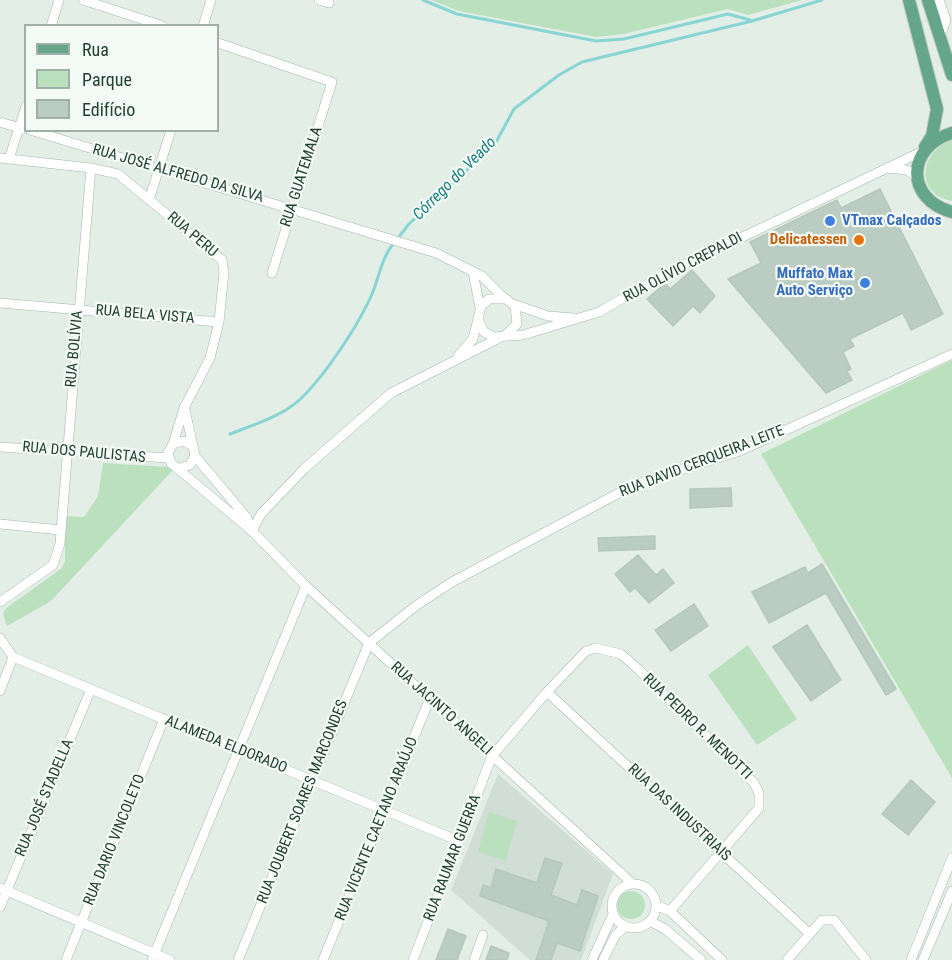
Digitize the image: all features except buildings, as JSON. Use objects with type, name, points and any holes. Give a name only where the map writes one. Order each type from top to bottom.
[{"type":"main road","points":[[909,0],[938,109],[932,136],[917,167],[917,177],[928,201],[939,209],[952,212]]},
{"type":"main road","points":[[928,0],[952,75]]},
{"type":"main road","points":[[924,149],[937,137],[952,133]]},
{"type":"street","points":[[52,24],[59,0]]},
{"type":"street","points":[[84,0],[157,24]]},
{"type":"street","points":[[204,24],[211,0]]},
{"type":"street","points":[[939,0],[945,20],[940,37]]},
{"type":"street","name":"RUA GUATEMALA","points":[[219,43],[332,82],[272,273]]},
{"type":"street","points":[[0,122],[22,128],[5,159]]},
{"type":"street","name":"RUA JOSÉ ALFREDO DA SILVA","points":[[37,132],[366,230],[450,259],[490,282],[504,298]]},
{"type":"street","points":[[149,200],[170,132]]},
{"type":"street","name":"RUA OLÍVIO CREPALDI","points":[[252,531],[261,514],[305,468],[391,393],[503,337],[523,335],[599,312],[669,272],[924,149]]},
{"type":"street","name":"RUA PERU","points":[[5,159],[92,168],[118,174],[222,260],[224,272],[219,322],[210,358],[184,408],[173,444]]},
{"type":"street","name":"RUA BOLÍVIA","points":[[0,602],[5,594],[53,565],[61,530],[78,308],[92,168]]},
{"type":"street","points":[[884,168],[907,170],[917,177]]},
{"type":"street","points":[[473,272],[480,308],[478,319],[484,332],[503,337],[517,324],[518,312],[513,304],[504,298],[489,299],[480,308]]},
{"type":"street","name":"RUA BELA VISTA","points":[[0,303],[219,322]]},
{"type":"street","name":"RUA OLÍVIO CREPALDI","points":[[513,304],[548,316],[580,319]]},
{"type":"street","name":"RUA OLÍVIO CREPALDI","points":[[454,360],[472,339],[478,319]]},
{"type":"street","name":"RUA DAVID CERQUEIRA LEITE","points":[[369,644],[417,605],[452,582],[634,485],[740,451],[952,354]]},
{"type":"street","points":[[184,408],[193,446],[195,456],[190,465],[180,468],[168,458],[173,444],[184,441],[193,446]]},
{"type":"street","name":"RUA DOS PAULISTAS","points":[[0,447],[168,458]]},
{"type":"street","name":"RUA JACINTO ANGELI","points":[[195,456],[246,518],[252,531]]},
{"type":"street","name":"RUA JACINTO ANGELI","points":[[180,468],[252,531],[306,586],[633,884]]},
{"type":"street","points":[[0,524],[61,530]]},
{"type":"street","points":[[153,957],[306,586]]},
{"type":"street","points":[[0,638],[13,657],[0,691]]},
{"type":"street","name":"RUA JOUBERT SOARES MARCONDES","points":[[238,960],[369,644]]},
{"type":"street","name":"RUA RAUMAR GUERRA","points":[[413,960],[492,756],[586,651],[596,648],[621,654]]},
{"type":"street","name":"RUA PEDRO R. MENOTTI","points":[[621,654],[754,783],[759,792],[759,807],[721,852]]},
{"type":"street","name":"ALAMEDA ELDORADO","points":[[13,657],[459,841]]},
{"type":"street","name":"RUA JOSÉ STADELLA","points":[[0,908],[3,890],[92,689]]},
{"type":"street","name":"RUA DAS INDUSTRIAIS","points":[[547,692],[810,934]]},
{"type":"street","name":"RUA VICENTE CAETANO ARAÚJO","points":[[323,960],[430,698]]},
{"type":"street","name":"RUA DARIO VINCOLETO","points":[[66,960],[164,719]]},
{"type":"street","points":[[670,911],[721,852]]},
{"type":"street","points":[[911,960],[952,858]]},
{"type":"street","points":[[592,960],[614,914],[613,898],[618,891],[633,884],[649,890],[656,906],[650,921],[634,928],[625,926],[614,914]]},
{"type":"street","points":[[3,890],[82,923],[153,957],[170,960]]},
{"type":"street","points":[[923,960],[952,891]]},
{"type":"street","points":[[656,906],[670,911],[722,960]]},
{"type":"street","points":[[787,960],[822,920],[834,920],[866,960]]},
{"type":"street","points":[[650,921],[665,929],[701,960]]},
{"type":"street","points":[[603,960],[615,936],[625,926]]},
{"type":"street","points":[[474,960],[483,935]]},
{"type":"shaded area","points":[[498,774],[613,874],[581,960],[530,960],[451,890]]},
{"type":"green space","points":[[431,0],[802,0],[748,15],[728,9],[623,34],[596,37],[459,11]]},
{"type":"green space","points":[[952,140],[952,201],[940,197],[932,190],[927,182],[926,172],[933,153]]},
{"type":"green space","points":[[952,360],[952,778],[761,454]]},
{"type":"green space","points":[[103,463],[168,467],[173,470],[51,601],[7,626],[3,614],[5,609],[62,568],[65,561],[65,516],[84,517],[98,496]]},
{"type":"green space","points":[[748,645],[797,719],[757,745],[708,675]]},
{"type":"green space","points":[[489,812],[517,821],[506,861],[478,852]]},
{"type":"green space","points":[[631,891],[641,895],[645,905],[641,915],[631,919],[621,915],[617,905],[621,895]]},
{"type":"waterway","name":"Córrego do Veado","points":[[423,0],[457,14],[596,41],[624,39],[728,14],[750,20]]},
{"type":"waterway","name":"Córrego do Veado","points":[[398,238],[409,224],[495,144],[514,109],[559,75],[582,62],[752,21],[822,0]]},
{"type":"waterway","name":"Córrego do Veado","points":[[230,434],[289,408],[312,387],[336,356],[357,322],[372,294],[386,254],[394,243]]},
{"type":"place","name":"VTmax Calçados","points":[[830,221]]},
{"type":"place","name":"Delicatessen","points":[[859,240]]},
{"type":"place","name":"Muffato Max Auto Serviço","points":[[865,283]]}]
